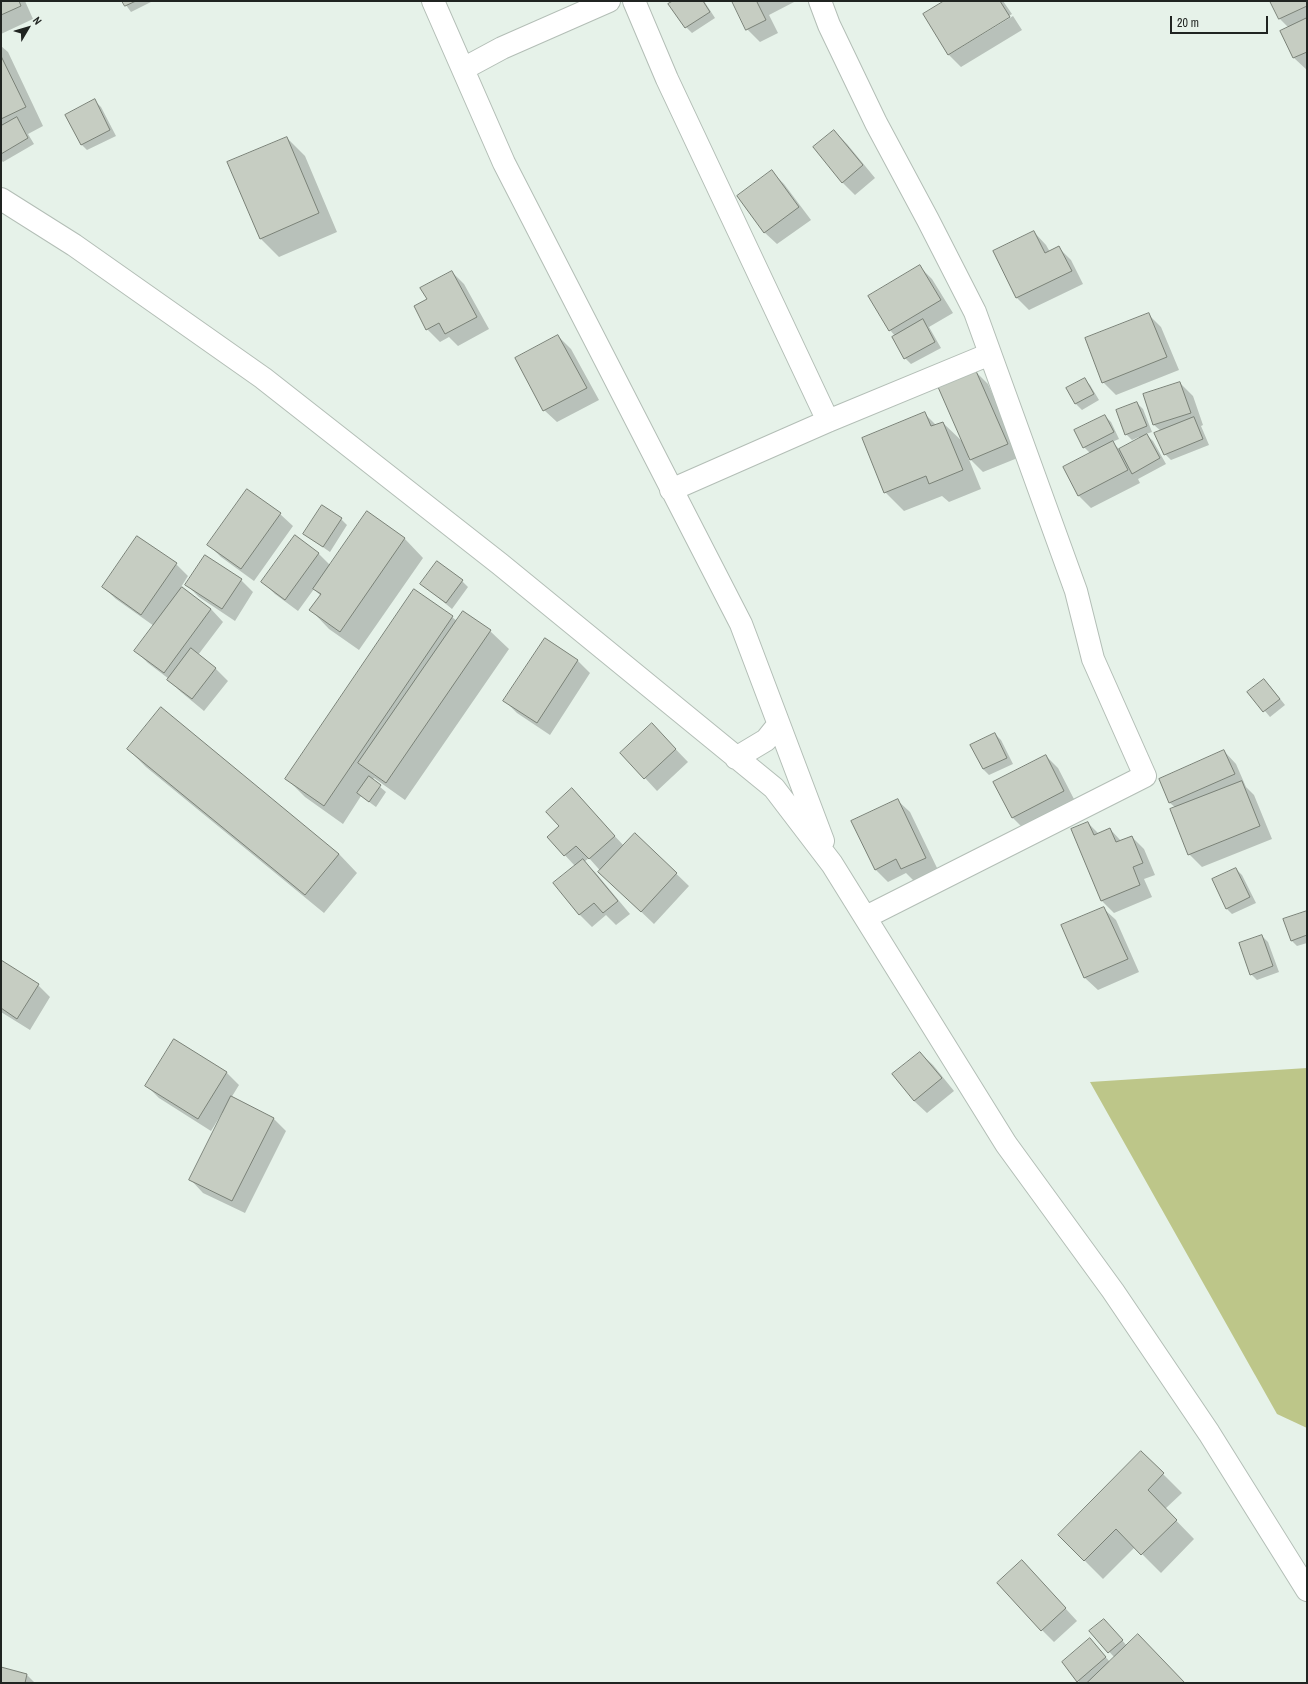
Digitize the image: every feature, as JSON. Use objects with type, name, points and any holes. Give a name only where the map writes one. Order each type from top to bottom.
[{"type":"street","points":[[433,1],[504,163],[740,624],[832,864]]},
{"type":"street","points":[[463,69],[502,48],[608,1]]},
{"type":"street","points":[[634,1],[677,101],[828,421]]},
{"type":"street","points":[[820,1],[829,25],[876,123],[975,312],[1076,590],[1093,659],[1145,776],[866,917]]},
{"type":"street","points":[[1,199],[74,245],[263,378],[500,564],[774,788],[832,864],[1006,1144],[1113,1291],[1209,1433],[1307,1590]]},
{"type":"street","points":[[671,490],[828,421],[990,354]]},
{"type":"street","points":[[736,758],[766,740],[778,725]]},
{"type":"green space","points":[[1307,1068],[1307,1428],[1277,1414],[1090,1082]]},
{"type":"building","points":[[1,1],[19,1],[21,6],[1,15]]},
{"type":"building","points":[[122,1],[136,1],[125,6]]},
{"type":"building","points":[[673,1],[703,1],[710,12],[685,28],[668,4]]},
{"type":"building","points":[[732,1],[759,1],[757,2],[766,20],[746,30]]},
{"type":"building","points":[[944,1],[1000,1],[1010,17],[948,55],[923,14]]},
{"type":"building","points":[[1270,1],[1307,1],[1307,6],[1279,19]]},
{"type":"building","points":[[1307,18],[1307,52],[1293,58],[1280,31]]},
{"type":"building","points":[[1,56],[26,107],[1,119]]},
{"type":"building","points":[[95,99],[110,130],[81,145],[65,115]]},
{"type":"building","points":[[17,117],[28,138],[1,154],[1,126]]},
{"type":"building","points":[[834,130],[863,165],[842,183],[813,147]]},
{"type":"building","points":[[287,137],[319,213],[260,239],[227,162]]},
{"type":"building","points":[[772,170],[799,207],[764,233],[737,196]]},
{"type":"building","points":[[1034,231],[1045,253],[1059,246],[1072,271],[1016,298],[993,251]]},
{"type":"building","points":[[920,265],[941,300],[889,331],[868,296]]},
{"type":"building","points":[[452,271],[477,317],[445,334],[439,323],[426,330],[414,306],[427,299],[420,288]]},
{"type":"building","points":[[1149,313],[1167,357],[1102,383],[1085,338]]},
{"type":"building","points":[[923,319],[935,342],[904,359],[892,337]]},
{"type":"building","points":[[558,335],[587,388],[543,411],[515,358]]},
{"type":"building","points":[[976,371],[1008,444],[970,460],[938,387]]},
{"type":"building","points":[[1085,378],[1094,394],[1075,404],[1066,388]]},
{"type":"building","points":[[1180,382],[1191,413],[1153,425],[1143,394]]},
{"type":"building","points":[[1137,402],[1147,426],[1125,435],[1116,410]]},
{"type":"building","points":[[925,412],[931,426],[943,422],[963,470],[929,484],[926,476],[884,493],[862,438]]},
{"type":"building","points":[[1105,415],[1114,432],[1083,448],[1074,430]]},
{"type":"building","points":[[1194,417],[1203,439],[1164,455],[1154,433]]},
{"type":"building","points":[[1147,434],[1160,458],[1132,474],[1119,449]]},
{"type":"building","points":[[1113,441],[1128,470],[1078,496],[1063,467]]},
{"type":"building","points":[[247,489],[281,513],[241,569],[207,545]]},
{"type":"building","points":[[322,505],[342,518],[323,547],[303,534]]},
{"type":"building","points":[[367,511],[405,538],[340,632],[309,610],[321,594],[313,589]]},
{"type":"building","points":[[295,535],[319,553],[285,600],[261,582]]},
{"type":"building","points":[[137,536],[177,563],[141,615],[102,587]]},
{"type":"building","points":[[205,555],[242,579],[222,609],[185,585]]},
{"type":"building","points":[[437,561],[463,580],[446,603],[420,584]]},
{"type":"building","points":[[182,587],[211,609],[164,673],[134,651]]},
{"type":"building","points":[[414,589],[453,616],[324,806],[285,779]]},
{"type":"building","points":[[463,611],[491,630],[386,783],[358,763]]},
{"type":"building","points":[[545,638],[578,660],[537,723],[503,701]]},
{"type":"building","points":[[191,648],[216,668],[192,699],[167,680]]},
{"type":"building","points":[[1264,679],[1280,699],[1263,712],[1247,692]]},
{"type":"building","points":[[161,707],[339,854],[305,895],[127,749]]},
{"type":"building","points":[[652,723],[676,749],[644,779],[620,753]]},
{"type":"building","points":[[995,733],[1007,758],[983,769],[970,745]]},
{"type":"building","points":[[1224,750],[1235,774],[1169,803],[1159,779]]},
{"type":"building","points":[[1046,755],[1064,791],[1012,818],[993,782]]},
{"type":"building","points":[[369,776],[381,785],[369,802],[357,793]]},
{"type":"building","points":[[1242,781],[1260,826],[1188,855],[1170,809]]},
{"type":"building","points":[[572,788],[615,836],[589,859],[576,846],[564,856],[547,837],[559,826],[546,812]]},
{"type":"building","points":[[898,799],[926,858],[901,869],[896,859],[875,870],[851,821]]},
{"type":"building","points":[[1088,822],[1094,835],[1110,828],[1116,842],[1132,836],[1143,863],[1133,867],[1140,885],[1101,901],[1071,829]]},
{"type":"building","points":[[635,833],[677,873],[641,912],[598,872]]},
{"type":"building","points":[[583,859],[618,901],[603,913],[594,903],[579,915],[553,883]]},
{"type":"building","points":[[1236,868],[1250,897],[1226,909],[1212,879]]},
{"type":"building","points":[[1104,907],[1128,959],[1084,978],[1061,925]]},
{"type":"building","points":[[1307,911],[1307,935],[1291,941],[1283,919]]},
{"type":"building","points":[[1262,935],[1273,966],[1250,975],[1239,943]]},
{"type":"building","points":[[1,960],[39,984],[17,1019],[1,1008]]},
{"type":"building","points":[[174,1039],[227,1072],[198,1119],[145,1086]]},
{"type":"building","points":[[920,1052],[942,1078],[914,1101],[892,1074]]},
{"type":"building","points":[[231,1096],[274,1118],[232,1201],[189,1180]]},
{"type":"building","points":[[1141,1451],[1164,1473],[1148,1490],[1177,1520],[1141,1555],[1116,1529],[1084,1561],[1058,1535]]},
{"type":"building","points":[[1022,1560],[1066,1608],[1041,1631],[997,1583]]},
{"type":"building","points":[[1104,1619],[1123,1640],[1108,1653],[1089,1631]]},
{"type":"building","points":[[1138,1634],[1185,1683],[1087,1683]]},
{"type":"building","points":[[1090,1638],[1106,1657],[1077,1682],[1062,1662]]},
{"type":"building","points":[[1,1667],[27,1674],[25,1683],[1,1683]]}]
